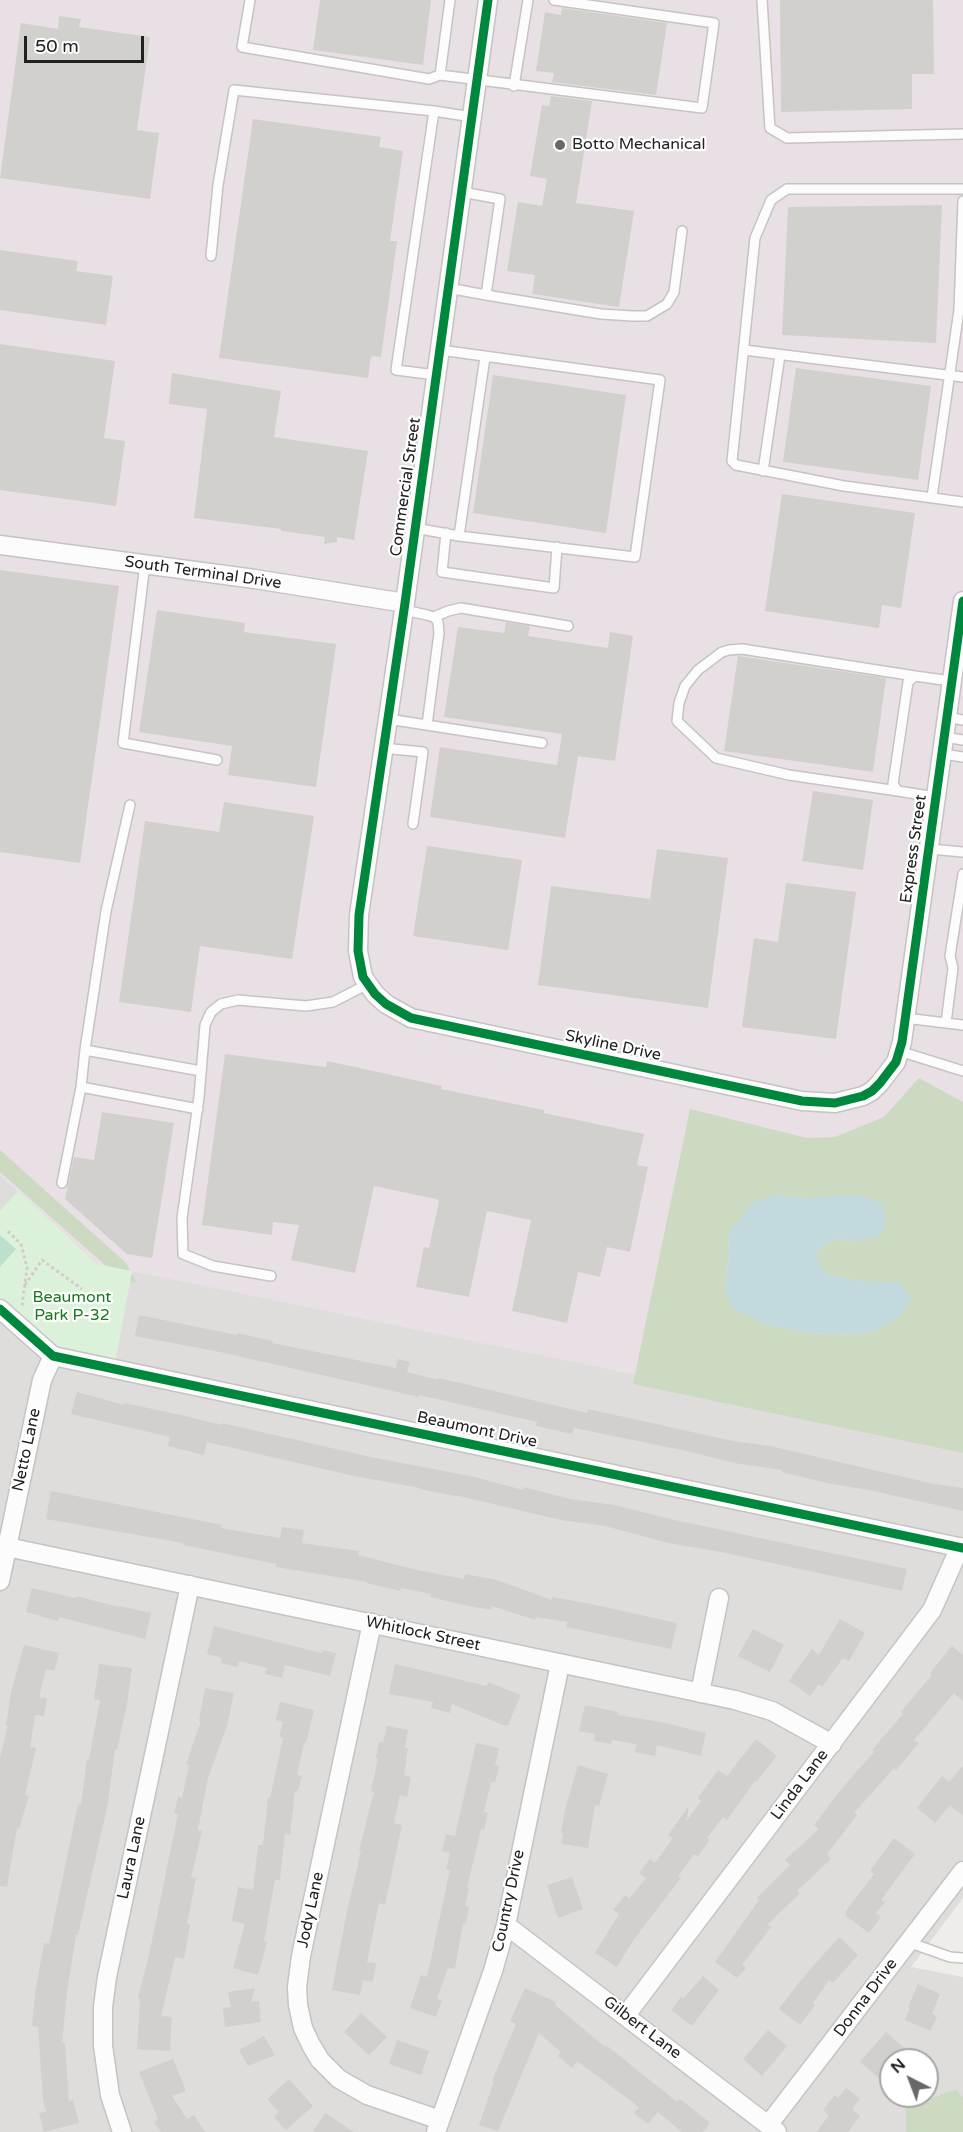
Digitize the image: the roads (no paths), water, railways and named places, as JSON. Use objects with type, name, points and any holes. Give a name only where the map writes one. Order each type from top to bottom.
[{"type":"street","name":"Commercial Street","points":[[366,981],[358,951],[359,915],[405,607],[488,0]]},
{"type":"street","name":"South Terminal Drive","points":[[0,544],[145,564],[405,607]]},
{"type":"street","name":"Express Street","points":[[872,1091],[896,1062],[899,1051],[936,797],[955,718],[951,681],[960,638],[963,601]]},
{"type":"street","name":"Skyline Drive","points":[[366,981],[386,1004],[411,1018],[802,1101],[835,1103],[863,1096],[872,1091]]},
{"type":"street","name":"Beaumont Drive","points":[[6,1315],[53,1356],[961,1547]]},
{"type":"street","name":"Netto Lane","points":[[0,1581],[42,1380],[53,1356]]},
{"type":"street","name":"Whitlock Street","points":[[7,1547],[735,1700],[771,1711],[832,1744]]},
{"type":"street","name":"Linda Lane","points":[[626,2015],[932,1610],[961,1547]]},
{"type":"street","name":"Laura Lane","points":[[122,2132],[108,2085],[103,2046],[103,2007],[107,1977],[190,1585]]},
{"type":"street","points":[[700,1693],[718,1598]]},
{"type":"street","name":"Jody Lane","points":[[372,1623],[301,1956],[297,1987],[298,2005],[303,2028],[311,2045],[320,2060],[339,2079],[368,2095],[438,2126]]},
{"type":"street","name":"Country Drive","points":[[438,2126],[494,1971],[506,1925],[560,1664]]},
{"type":"street","name":"Donna Drive","points":[[773,2128],[908,1942],[963,1871]]},
{"type":"street","name":"Gilbert Lane","points":[[506,1925],[773,2128]]},
{"type":"lane","points":[[250,0],[242,47],[429,79],[440,75],[702,108],[714,23],[554,0]]},
{"type":"lane","points":[[440,75],[450,0]]},
{"type":"lane","points":[[514,86],[528,0]]},
{"type":"lane","points":[[762,0],[770,129],[787,138],[963,134]]},
{"type":"lane","points":[[211,256],[218,185],[234,90],[472,117]]},
{"type":"lane","points":[[434,111],[396,369],[436,375]]},
{"type":"lane","points":[[963,189],[787,189],[771,200],[755,238],[732,461],[736,465],[844,486],[963,502]]},
{"type":"lane","points":[[462,192],[500,199],[486,295]]},
{"type":"lane","points":[[932,498],[959,310],[963,201]]},
{"type":"lane","points":[[448,288],[601,314],[647,316],[667,304],[674,292],[682,231]]},
{"type":"lane","points":[[415,528],[459,536],[635,557],[660,380],[440,350]]},
{"type":"lane","points":[[744,350],[963,377]]},
{"type":"lane","points":[[763,471],[780,355]]},
{"type":"lane","points":[[459,536],[484,357]]},
{"type":"lane","points":[[446,533],[442,572],[554,588],[557,548]]},
{"type":"lane","points":[[145,564],[123,743],[217,760]]},
{"type":"lane","points":[[405,607],[434,617],[438,622],[439,633],[428,725]]},
{"type":"lane","points":[[434,617],[461,608],[568,626]]},
{"type":"lane","points":[[936,797],[789,775],[716,758],[677,721],[678,712],[685,686],[691,678],[722,652],[729,650],[951,681]]},
{"type":"lane","points":[[898,791],[893,784],[908,682],[915,676]]},
{"type":"lane","points":[[388,719],[542,743]]},
{"type":"lane","points":[[950,744],[963,757]]},
{"type":"lane","points":[[383,748],[423,752],[413,824]]},
{"type":"lane","points":[[62,1183],[81,1087],[106,911],[130,805]]},
{"type":"lane","points":[[930,849],[963,852]]},
{"type":"lane","points":[[946,1023],[953,968],[950,956],[963,874]]},
{"type":"lane","points":[[271,1276],[213,1266],[183,1254],[183,1218],[198,1109],[205,1025],[211,1012],[221,1004],[238,1000],[306,1006],[333,1002],[366,981]]},
{"type":"lane","points":[[905,1018],[963,1025]]},
{"type":"lane","points":[[85,1050],[201,1071]]},
{"type":"lane","points":[[899,1051],[963,1071]]},
{"type":"lane","points":[[81,1087],[198,1109]]},
{"type":"lane","points":[[908,1942],[950,1957],[963,1958]]},
{"type":"water","points":[[778,1195],[806,1199],[840,1195],[862,1196],[883,1204],[885,1223],[881,1235],[854,1242],[836,1238],[820,1248],[816,1259],[827,1275],[862,1281],[900,1283],[911,1298],[901,1315],[877,1330],[856,1335],[811,1333],[763,1324],[731,1307],[725,1288],[729,1256],[728,1233],[753,1202]]},
{"type":"place","name":"Botto Mechanical","points":[[560,145]]},
{"type":"park label","name":"Beaumont Park P-32","points":[[72,1307]]}]
